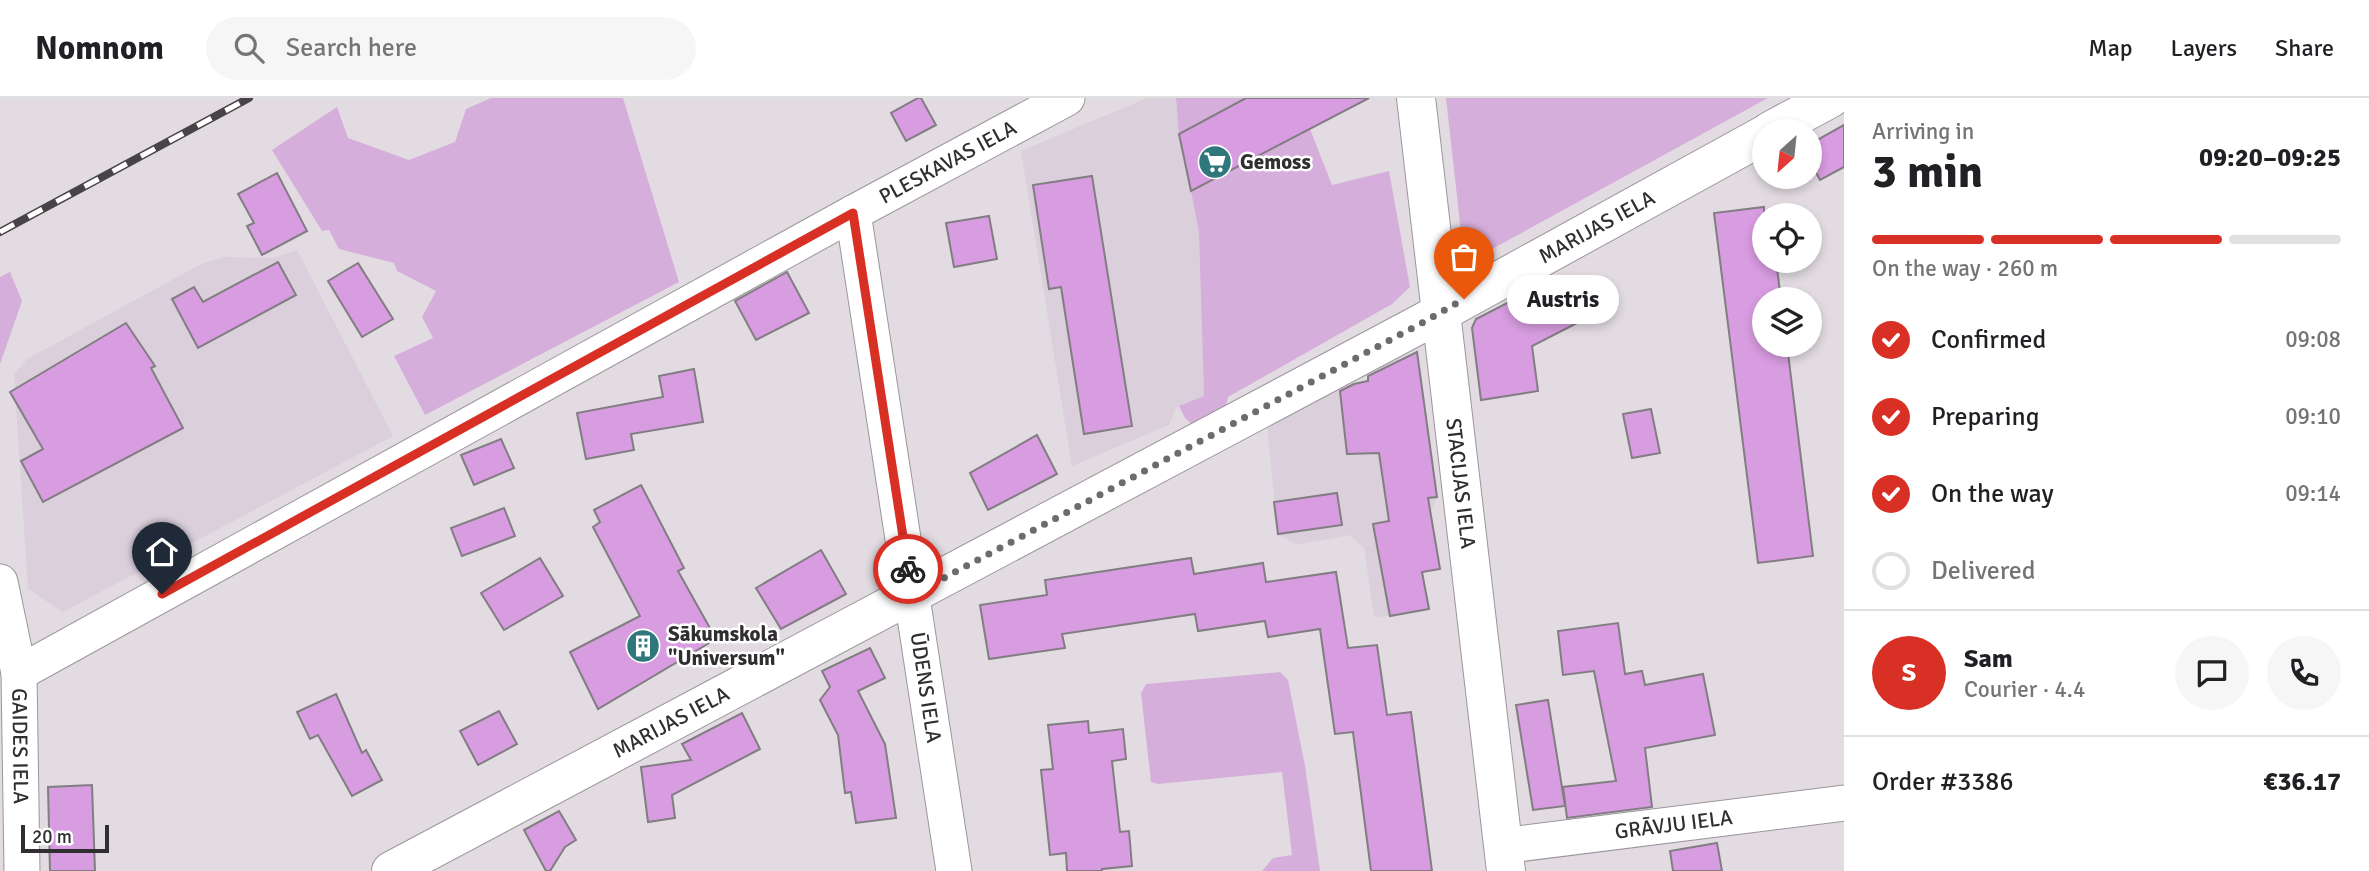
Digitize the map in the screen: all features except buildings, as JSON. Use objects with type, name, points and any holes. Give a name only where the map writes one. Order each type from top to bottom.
[{"type":"street","name":"PLESKAVAS IELA","points":[[19,673],[853,213],[1067,98]]},
{"type":"street","name":"STACIJAS IELA","points":[[1416,98],[1504,858]]},
{"type":"street","points":[[1792,119],[1831,98]]},
{"type":"street","name":"MARIJAS IELA","points":[[391,871],[1420,324],[1752,142]]},
{"type":"street","name":"ŪDENS IELA","points":[[853,213],[954,871]]},
{"type":"street","name":"GAIDES IELA","points":[[0,583],[19,673],[22,871]]},
{"type":"street","name":"GRĀVJU IELA","points":[[1504,858],[1844,803]]},
{"type":"shaded area","points":[[491,98],[623,98],[679,282],[425,415],[394,356],[433,338],[422,317],[436,291],[397,271],[394,263],[339,249],[329,230],[322,231],[272,150],[337,107],[348,138],[409,160],[455,142],[466,109]]},
{"type":"shaded area","points":[[1147,98],[1176,98],[1179,134],[1199,232],[1204,396],[1176,408],[1169,425],[1072,466],[1021,151]]},
{"type":"shaded area","points":[[1176,98],[1246,98],[1179,134]]},
{"type":"shaded area","points":[[1446,98],[1768,98],[1483,254],[1462,241]]},
{"type":"shaded area","points":[[1310,129],[1332,185],[1389,171],[1410,287],[1392,304],[1228,397],[1223,418],[1195,427],[1185,418],[1179,406],[1204,396],[1199,232],[1191,191]]},
{"type":"shaded area","points":[[297,250],[393,436],[63,612],[28,589],[14,375],[27,359],[201,264],[224,257],[272,258]]},
{"type":"shaded area","points":[[10,272],[22,301],[0,364],[0,277]]},
{"type":"shaded area","points":[[1417,352],[1437,497],[1430,514],[1440,569],[1422,573],[1429,609],[1374,617],[1364,548],[1350,535],[1296,545],[1278,534],[1267,426],[1339,387],[1368,381],[1368,370]]},
{"type":"shaded area","points":[[1280,672],[1288,680],[1305,766],[1320,871],[1262,871],[1273,858],[1292,855],[1282,772],[1158,784],[1151,782],[1141,693],[1146,684]]},
{"type":"railway","points":[[0,232],[249,98]]},
{"type":"way so far","points":[[908,569],[912,595],[1464,299]]},
{"type":"place","name":"Gemoss","points":[[1215,162]]},
{"type":"place","name":"Austris","points":[[1464,299]]},
{"type":"place","name":"Sākumskola \"Universum\"","points":[[643,646]]},
{"type":"route","points":[[162,594],[853,213],[908,569]]}]
